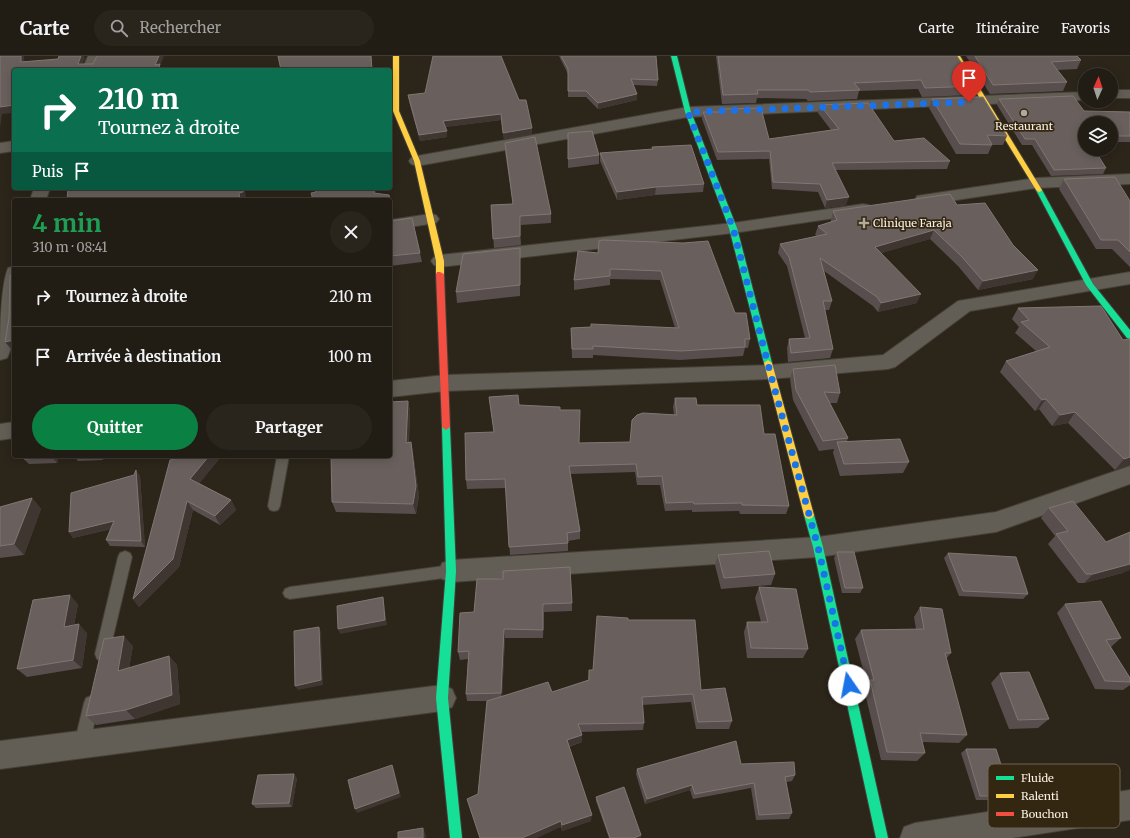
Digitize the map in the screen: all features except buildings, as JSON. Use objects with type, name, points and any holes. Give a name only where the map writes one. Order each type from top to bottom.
[{"type":"street","points":[[90,68],[95,56]]},
{"type":"street","points":[[396,56],[393,111],[417,161],[440,261],[451,571],[442,698],[456,838]]},
{"type":"street","points":[[674,56],[688,112],[733,228],[770,372],[818,547],[882,838]]},
{"type":"street","points":[[957,56],[1036,183],[1090,285],[1130,336]]},
{"type":"street","points":[[1118,94],[1130,94]]},
{"type":"street","points":[[417,161],[688,112],[1078,96]]},
{"type":"street","points":[[0,148],[12,146]]},
{"type":"street","points":[[904,202],[1036,183],[1130,179]]},
{"type":"street","points":[[440,261],[733,228],[880,206]]},
{"type":"street","points":[[392,224],[430,219]]},
{"type":"street","points":[[0,353],[10,278]]},
{"type":"street","points":[[392,390],[445,383],[770,372],[888,362],[965,306],[1130,278]]},
{"type":"street","points":[[0,432],[12,430]]},
{"type":"street","points":[[451,571],[818,547],[996,522],[1130,475]]},
{"type":"street","points":[[0,755],[442,698]]},
{"type":"street","points":[[1120,807],[1130,805]]},
{"type":"street","points":[[916,838],[988,827]]},
{"type":"lane","points":[[274,506],[283,458]]},
{"type":"lane","points":[[99,670],[125,557]]},
{"type":"lane","points":[[290,593],[451,571]]},
{"type":"lane","points":[[82,745],[94,692]]},
{"type":"traffic: fast","points":[[674,56],[688,112],[733,228],[768,363]]},
{"type":"traffic: fast","points":[[1039,190],[1090,285],[1130,336]]},
{"type":"traffic: fast","points":[[446,427],[451,571],[442,698],[456,838]]},
{"type":"traffic: fast","points":[[809,515],[818,547],[882,838]]},
{"type":"traffic: slow","points":[[396,56],[396,111],[417,161],[440,261],[440,274]]},
{"type":"traffic: slow","points":[[957,56],[1039,190]]},
{"type":"traffic: slow","points":[[768,363],[809,515]]},
{"type":"traffic: jam","points":[[440,274],[446,427]]},
{"type":"place","name":"Restaurant","points":[[1024,113]]},
{"type":"place","name":"Clinique Faraja","points":[[864,223]]},
{"type":"route","points":[[849,685],[818,547],[770,372],[733,228],[688,112],[969,102]]}]
